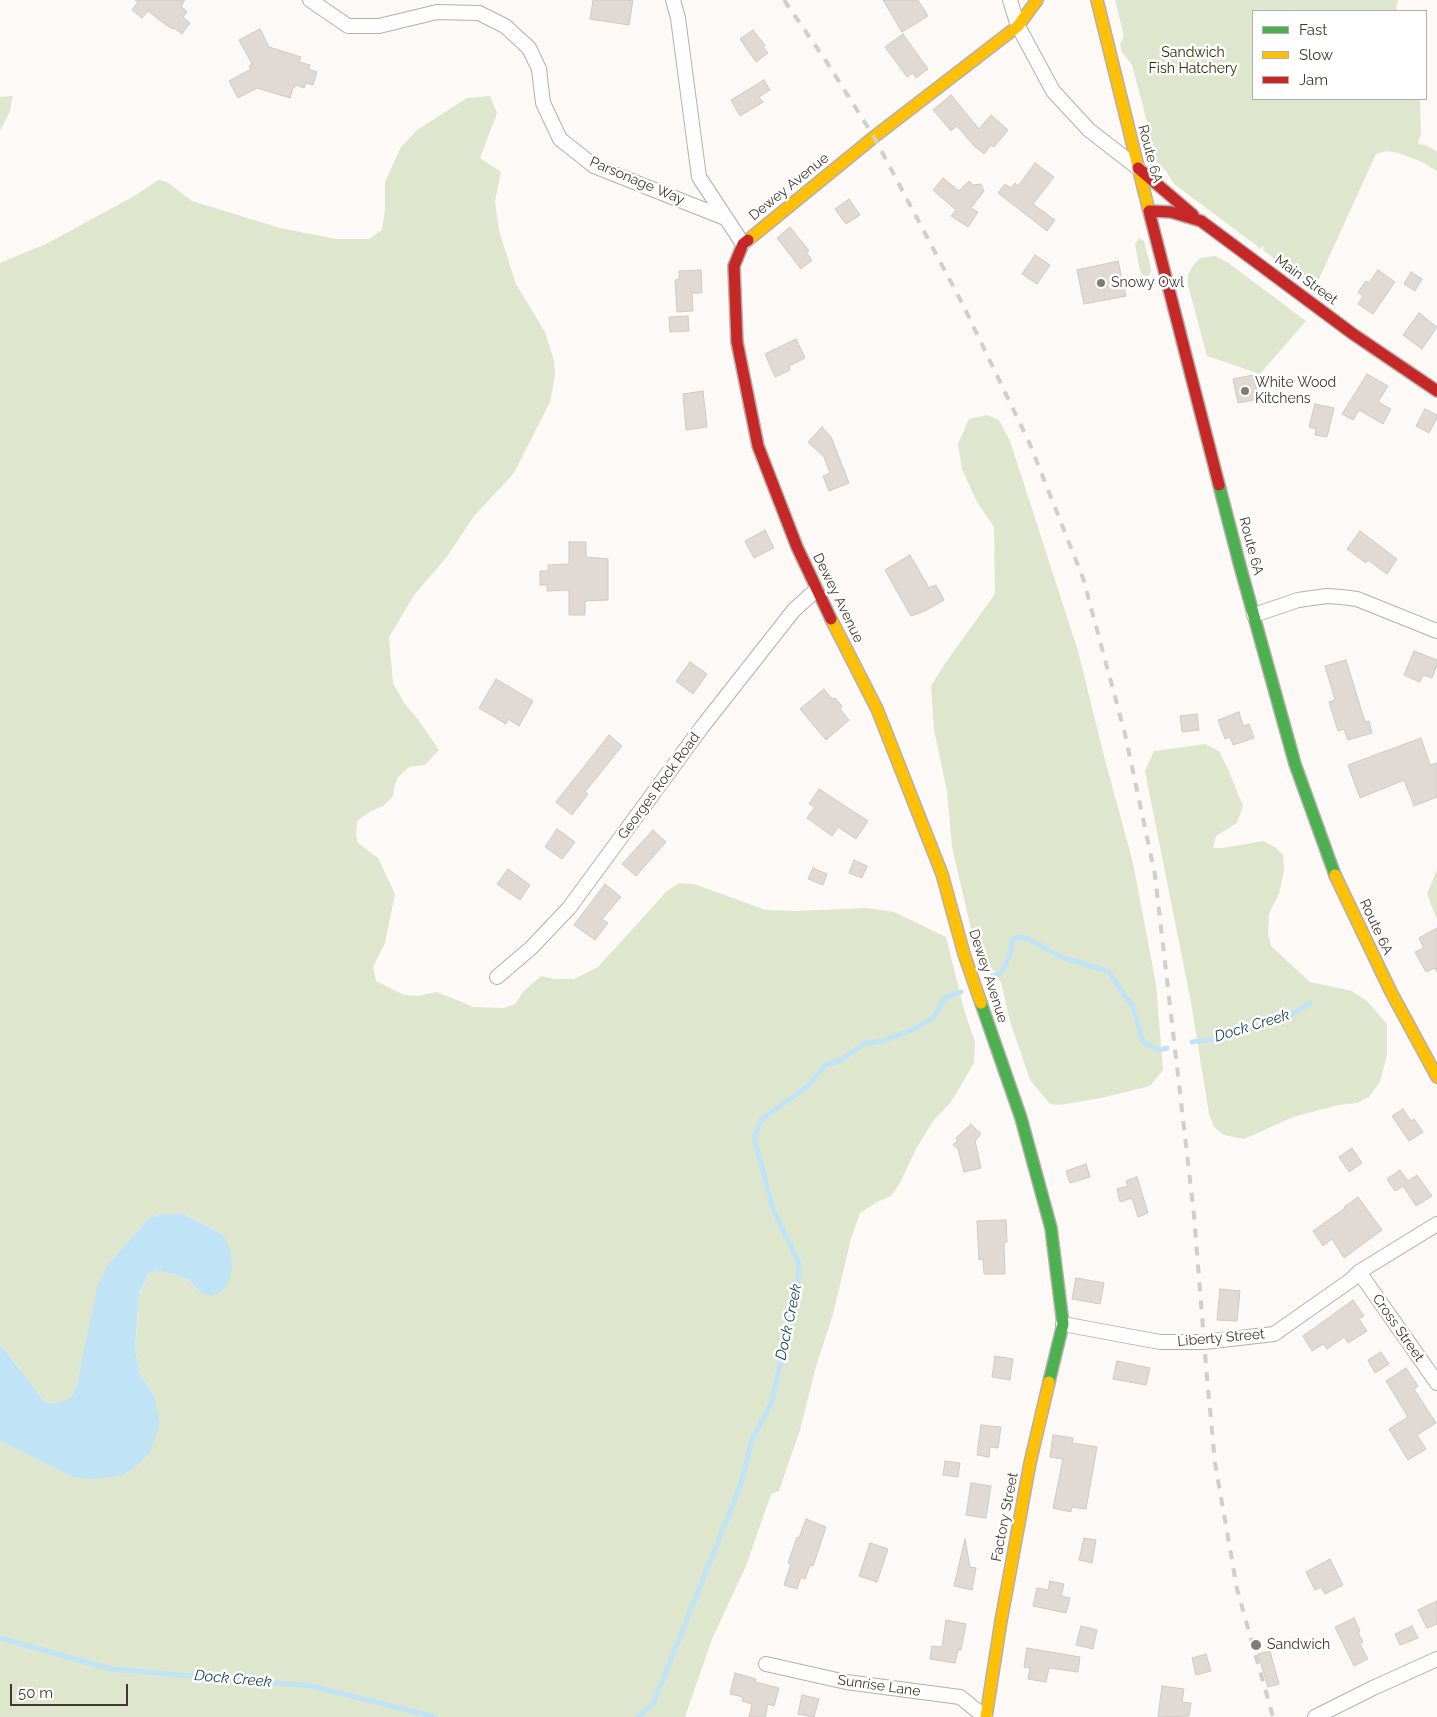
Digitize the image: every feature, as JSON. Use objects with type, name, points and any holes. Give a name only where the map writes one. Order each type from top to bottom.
[{"type":"street","name":"Parsonage Way","points":[[310,0],[348,26],[379,26],[437,12],[479,13],[504,26],[528,48],[539,69],[543,103],[560,140],[594,166],[725,218]]},
{"type":"street","name":"Parsonage Way","points":[[672,0],[678,18],[700,177],[743,244]]},
{"type":"street","points":[[1010,0],[1018,26],[1053,91],[1088,130],[1138,168],[1200,221]]},
{"type":"street","name":"Dewey Avenue","points":[[1037,0],[1018,26],[874,137],[743,244],[734,266],[737,342],[758,446],[797,547],[816,590],[877,709],[942,874],[964,954],[1021,1118],[1044,1200],[1051,1228],[1063,1324]]},
{"type":"street","name":"Route 6A","points":[[1097,0],[1240,566],[1296,764],[1330,865],[1391,992],[1437,1077]]},
{"type":"street","name":"Main Street","points":[[1150,211],[1170,212],[1200,221],[1353,334],[1437,391]]},
{"type":"street","name":"Georges Rock Road","points":[[497,977],[531,948],[569,908],[702,727],[794,610],[816,590]]},
{"type":"street","points":[[1254,615],[1298,600],[1327,596],[1357,599],[1437,631]]},
{"type":"street","name":"Liberty Street","points":[[1063,1324],[1160,1342],[1204,1342],[1274,1334],[1351,1280],[1359,1272],[1437,1224]]},
{"type":"street","name":"Cross Street","points":[[1359,1272],[1437,1383]]},
{"type":"street","name":"Factory Street","points":[[986,1717],[1001,1621],[1030,1463],[1063,1324]]},
{"type":"street","points":[[1316,1717],[1437,1658]]},
{"type":"street","name":"Sunrise Lane","points":[[766,1664],[846,1682],[960,1697],[986,1717]]},
{"type":"green space","name":"Sandwich Fish Hatchery","points":[[1115,0],[1398,0],[1397,10],[1252,10],[1252,100],[1420,100],[1421,135],[1418,142],[1437,151],[1437,171],[1422,162],[1398,153],[1387,151],[1376,154],[1314,290],[1263,250],[1264,247],[1262,246],[1261,249],[1174,184],[1166,171],[1150,156],[1147,145],[1149,129],[1132,65],[1122,52],[1120,44],[1124,36]]},
{"type":"green space","points":[[13,96],[9,113],[0,131],[0,97]]},
{"type":"green space","points":[[490,96],[497,113],[480,158],[501,172],[495,201],[499,231],[516,284],[545,332],[554,361],[555,376],[550,402],[514,473],[474,516],[446,558],[415,594],[389,637],[393,683],[404,703],[439,750],[425,765],[409,767],[398,777],[393,796],[383,806],[371,811],[357,821],[356,835],[358,843],[378,858],[395,894],[385,943],[373,967],[376,981],[404,995],[417,996],[437,992],[474,1007],[504,1008],[515,1004],[524,991],[541,976],[554,979],[574,979],[598,967],[667,891],[679,883],[694,884],[766,910],[796,911],[867,908],[894,912],[946,937],[965,1013],[975,1042],[974,1063],[951,1102],[933,1121],[916,1149],[900,1183],[891,1196],[860,1213],[851,1239],[833,1314],[815,1370],[800,1430],[779,1491],[771,1494],[746,1566],[712,1639],[685,1717],[0,1717],[0,1441],[72,1477],[124,1475],[134,1468],[154,1395],[140,1374],[135,1350],[139,1295],[149,1273],[159,1271],[188,1280],[200,1292],[224,1235],[184,1214],[161,1214],[149,1218],[109,1263],[77,1384],[70,1398],[57,1403],[45,1402],[0,1344],[0,263],[48,243],[136,195],[158,180],[167,182],[192,201],[280,228],[336,239],[369,239],[382,230],[385,209],[385,182],[401,147],[417,130],[467,98]]},
{"type":"green space","points":[[1139,238],[1144,241],[1151,268],[1148,276],[1142,275],[1140,271],[1135,244]]},
{"type":"green space","points":[[1215,256],[1227,262],[1306,321],[1260,374],[1207,356],[1188,285],[1188,275],[1200,258]]},
{"type":"green space","points":[[987,415],[999,420],[1010,441],[1078,651],[1133,863],[1156,984],[1163,1070],[1150,1086],[1101,1098],[1059,1105],[1050,1104],[1030,1080],[1010,1021],[1001,982],[974,942],[952,847],[947,791],[934,730],[931,686],[995,594],[994,527],[977,502],[962,469],[958,444],[969,419]]},
{"type":"green space","points":[[1205,744],[1219,751],[1243,806],[1237,823],[1216,836],[1213,848],[1264,841],[1283,855],[1284,871],[1279,893],[1269,914],[1268,934],[1271,946],[1310,982],[1352,991],[1368,1002],[1387,1024],[1387,1055],[1380,1082],[1369,1097],[1357,1103],[1338,1105],[1293,1117],[1244,1139],[1224,1135],[1214,1127],[1209,1114],[1191,1002],[1145,771],[1154,751]]},
{"type":"green space","points":[[1437,870],[1437,920],[1427,894]]},
{"type":"water","points":[[161,1214],[184,1214],[224,1235],[231,1251],[232,1270],[226,1287],[219,1293],[211,1296],[200,1292],[188,1280],[159,1271],[149,1273],[139,1294],[135,1350],[140,1374],[154,1395],[160,1424],[149,1453],[124,1475],[94,1479],[72,1477],[0,1441],[0,1344],[45,1402],[57,1403],[70,1398],[77,1384],[97,1288],[109,1263],[149,1218]]},
{"type":"building","points":[[135,0],[185,0],[181,6],[187,12],[183,17],[190,23],[182,34],[166,25],[148,11],[142,18],[132,10],[138,2]]},
{"type":"building","points":[[593,0],[633,0],[629,25],[590,19]]},
{"type":"building","points":[[883,0],[918,0],[928,16],[902,32]]},
{"type":"building","points":[[260,29],[269,47],[301,57],[299,62],[310,65],[308,69],[317,72],[313,85],[306,83],[304,88],[296,85],[290,98],[257,88],[238,98],[229,81],[251,69],[249,66],[252,64],[239,40]]},
{"type":"building","points":[[753,30],[765,45],[763,47],[768,53],[756,62],[740,39]]},
{"type":"building","points":[[903,34],[928,69],[916,78],[913,73],[907,77],[885,47]]},
{"type":"building","points":[[764,80],[770,90],[759,97],[763,102],[740,116],[731,100]]},
{"type":"building","points":[[951,95],[979,129],[991,115],[1008,130],[994,147],[991,145],[984,154],[974,146],[957,126],[951,131],[933,110]]},
{"type":"building","points":[[1035,163],[1054,177],[1033,204],[1055,220],[1047,231],[998,193],[1005,184],[1011,188],[1015,183],[1018,186]]},
{"type":"building","points":[[943,178],[959,191],[969,181],[973,185],[981,184],[984,191],[971,208],[978,212],[968,227],[951,216],[956,210],[933,190]]},
{"type":"building","points":[[849,199],[860,215],[846,224],[835,209]]},
{"type":"building","points":[[790,227],[809,251],[806,252],[812,260],[801,269],[777,238]]},
{"type":"building","points":[[1035,255],[1050,265],[1037,284],[1022,274]]},
{"type":"building","name":"Snowy Owl","points":[[1118,261],[1126,296],[1084,304],[1077,270]]},
{"type":"building","points":[[701,270],[702,293],[692,293],[693,311],[677,312],[675,280],[679,279],[679,271]]},
{"type":"building","points":[[1378,270],[1395,282],[1373,314],[1358,304],[1363,296],[1358,292],[1366,281],[1369,283]]},
{"type":"building","points":[[1411,272],[1422,279],[1415,291],[1404,284]]},
{"type":"building","points":[[1419,313],[1437,327],[1422,349],[1403,335]]},
{"type":"building","points":[[688,316],[689,331],[670,332],[669,317]]},
{"type":"building","points":[[796,339],[805,358],[789,366],[790,370],[775,377],[765,354]]},
{"type":"building","points":[[1367,374],[1388,386],[1378,402],[1391,409],[1383,424],[1359,410],[1353,420],[1342,414]]},
{"type":"building","points":[[1253,375],[1259,399],[1238,403],[1233,379]]},
{"type":"building","points":[[703,391],[707,427],[686,430],[683,394]]},
{"type":"building","points":[[1315,404],[1334,408],[1327,437],[1315,435],[1316,429],[1309,427]]},
{"type":"building","points":[[1425,409],[1437,415],[1429,433],[1416,426]]},
{"type":"building","points":[[822,427],[831,437],[849,483],[829,491],[823,476],[830,473],[824,457],[808,442]]},
{"type":"building","points":[[765,530],[774,548],[754,558],[745,541]]},
{"type":"building","points":[[1360,531],[1397,559],[1387,574],[1368,560],[1366,563],[1347,549]]},
{"type":"building","points":[[569,542],[586,542],[586,557],[608,559],[608,600],[585,601],[585,615],[569,615],[569,590],[547,591],[547,585],[540,585],[540,571],[548,571],[548,565],[569,564]]},
{"type":"building","points":[[910,555],[929,588],[936,585],[944,600],[925,611],[911,616],[885,570]]},
{"type":"building","points":[[1414,651],[1437,660],[1432,678],[1423,675],[1420,682],[1404,675]]},
{"type":"building","points":[[1346,660],[1365,722],[1369,721],[1372,733],[1348,740],[1344,729],[1338,731],[1329,702],[1335,700],[1325,666]]},
{"type":"building","points":[[690,662],[707,674],[693,694],[676,681]]},
{"type":"building","points":[[496,679],[533,701],[519,726],[508,719],[506,724],[479,708]]},
{"type":"building","points":[[824,689],[832,699],[835,698],[842,706],[840,709],[849,720],[826,740],[800,709]]},
{"type":"building","points":[[1239,712],[1243,726],[1249,724],[1254,738],[1233,745],[1230,737],[1225,739],[1218,720]]},
{"type":"building","points":[[1197,714],[1199,730],[1182,732],[1180,716]]},
{"type":"building","points":[[609,735],[622,746],[585,792],[588,794],[572,815],[556,802]]},
{"type":"building","points":[[1421,738],[1430,765],[1437,763],[1437,797],[1414,806],[1404,780],[1360,798],[1348,765]]},
{"type":"building","points":[[819,789],[868,821],[856,839],[838,827],[832,836],[807,818],[815,807],[809,804]]},
{"type":"building","points":[[557,829],[575,842],[562,859],[545,847]]},
{"type":"building","points":[[653,830],[666,842],[636,876],[622,864]]},
{"type":"building","points":[[854,860],[867,866],[862,878],[849,873]]},
{"type":"building","points":[[813,868],[827,874],[823,885],[808,879]]},
{"type":"building","points":[[508,869],[530,885],[520,900],[497,884]]},
{"type":"building","points":[[605,884],[621,897],[602,919],[608,923],[595,940],[574,925]]},
{"type":"building","points":[[1437,928],[1437,972],[1435,968],[1426,972],[1415,952],[1424,948],[1419,938]]},
{"type":"building","points":[[1403,1109],[1411,1121],[1414,1119],[1423,1132],[1409,1141],[1392,1116]]},
{"type":"building","points":[[971,1124],[981,1134],[975,1141],[981,1168],[964,1172],[958,1149],[953,1145],[958,1140],[956,1138]]},
{"type":"building","points":[[1352,1148],[1362,1163],[1349,1172],[1339,1157]]},
{"type":"building","points":[[1086,1164],[1090,1177],[1070,1183],[1066,1171]]},
{"type":"building","points":[[1400,1170],[1408,1181],[1417,1175],[1432,1196],[1416,1206],[1403,1186],[1395,1191],[1387,1179]]},
{"type":"building","points":[[1137,1177],[1148,1213],[1138,1217],[1132,1198],[1120,1202],[1117,1189],[1128,1186],[1126,1181]]},
{"type":"building","points":[[1358,1197],[1382,1230],[1344,1258],[1332,1239],[1323,1246],[1313,1231]]},
{"type":"building","points":[[1006,1220],[1007,1242],[1004,1242],[1005,1274],[984,1274],[983,1259],[979,1260],[977,1221]]},
{"type":"building","points":[[1076,1278],[1104,1283],[1100,1304],[1072,1299]]},
{"type":"building","points":[[1220,1289],[1240,1291],[1237,1321],[1217,1320]]},
{"type":"building","points":[[1353,1300],[1364,1316],[1359,1319],[1367,1331],[1348,1343],[1344,1337],[1327,1349],[1323,1344],[1312,1351],[1303,1336]]},
{"type":"building","points":[[1381,1352],[1389,1364],[1375,1373],[1368,1360]]},
{"type":"building","points":[[995,1356],[1013,1359],[1010,1380],[992,1377]]},
{"type":"building","points":[[1117,1361],[1150,1368],[1146,1385],[1113,1379]]},
{"type":"building","points":[[1406,1368],[1418,1386],[1414,1389],[1436,1423],[1417,1435],[1426,1449],[1408,1460],[1389,1429],[1408,1417],[1386,1381]]},
{"type":"building","points":[[981,1425],[1001,1427],[998,1448],[990,1447],[989,1457],[977,1455]]},
{"type":"building","points":[[1053,1435],[1073,1438],[1072,1443],[1097,1447],[1086,1509],[1072,1507],[1071,1512],[1053,1508],[1063,1459],[1050,1457]]},
{"type":"building","points":[[945,1461],[960,1463],[958,1477],[943,1475]]},
{"type":"building","points":[[971,1483],[991,1486],[986,1518],[966,1515]]},
{"type":"building","points":[[806,1519],[826,1527],[813,1566],[810,1565],[805,1579],[801,1577],[797,1589],[784,1585],[791,1564],[788,1563],[797,1537],[799,1538]]},
{"type":"building","points":[[1084,1538],[1096,1540],[1092,1563],[1079,1560]]},
{"type":"building","points":[[965,1539],[970,1567],[976,1568],[972,1590],[954,1586]]},
{"type":"building","points":[[870,1543],[888,1549],[877,1582],[859,1576]]},
{"type":"building","points":[[1330,1559],[1343,1585],[1325,1594],[1321,1587],[1315,1590],[1306,1572]]},
{"type":"building","points":[[1050,1581],[1064,1584],[1061,1596],[1070,1598],[1066,1613],[1033,1606],[1037,1588],[1048,1590]]},
{"type":"building","points":[[1437,1601],[1437,1624],[1427,1628],[1418,1610]]},
{"type":"building","points":[[1354,1618],[1363,1642],[1360,1644],[1368,1659],[1354,1666],[1335,1627]]},
{"type":"building","points":[[946,1620],[966,1624],[961,1650],[958,1650],[955,1663],[930,1659],[932,1646],[942,1647]]},
{"type":"building","points":[[1081,1626],[1097,1630],[1093,1649],[1076,1645]]},
{"type":"building","points":[[1412,1626],[1418,1638],[1400,1645],[1395,1634]]},
{"type":"building","points":[[1027,1648],[1080,1657],[1078,1672],[1049,1668],[1046,1682],[1028,1679],[1030,1668],[1024,1667]]},
{"type":"building","points":[[1270,1651],[1279,1684],[1268,1687],[1258,1654]]},
{"type":"building","points":[[1206,1654],[1211,1671],[1196,1675],[1192,1658]]},
{"type":"building","points":[[735,1673],[756,1679],[755,1682],[779,1688],[774,1706],[768,1704],[765,1717],[749,1717],[752,1704],[742,1701],[743,1697],[730,1694]]},
{"type":"building","points":[[1162,1686],[1184,1689],[1182,1702],[1191,1703],[1189,1716],[1158,1717]]},
{"type":"building","points":[[802,1695],[819,1699],[814,1717],[798,1714]]},
{"type":"waterway","name":"Dock Creek","points":[[992,976],[999,974],[1004,968],[1010,954],[1013,939],[1017,937],[1027,938],[1063,958],[1108,971],[1133,1007],[1142,1039],[1146,1044],[1160,1050],[1167,1048]]},
{"type":"waterway","name":"Dock Creek","points":[[638,1717],[654,1702],[740,1487],[752,1440],[772,1401],[798,1282],[799,1263],[773,1209],[754,1137],[762,1119],[808,1086],[825,1065],[841,1060],[863,1044],[882,1041],[912,1030],[933,1018],[945,998],[961,992]]},
{"type":"waterway","name":"Dock Creek","points":[[1192,1042],[1223,1038],[1289,1016],[1310,1003]]},
{"type":"waterway","name":"Dock Creek","points":[[0,1638],[110,1669],[311,1686],[436,1717]]},
{"type":"railway","points":[[784,0],[828,64],[874,137],[962,303],[1029,442],[1083,578],[1125,734],[1155,875],[1194,1215],[1215,1463],[1237,1589],[1273,1717]]},
{"type":"traffic: fast","points":[[1219,485],[1295,764],[1335,875]]},
{"type":"traffic: fast","points":[[981,1003],[1021,1118],[1051,1228],[1063,1324],[1049,1382]]},
{"type":"traffic: slow","points":[[748,240],[874,137],[1018,26],[1037,0]]},
{"type":"traffic: slow","points":[[1097,0],[1149,211]]},
{"type":"traffic: slow","points":[[831,619],[877,709],[942,874],[964,954],[981,1003]]},
{"type":"traffic: slow","points":[[1335,875],[1391,992],[1437,1077]]},
{"type":"traffic: slow","points":[[986,1717],[1001,1621],[1030,1463],[1049,1382]]},
{"type":"traffic: jam","points":[[1138,168],[1193,215]]},
{"type":"traffic: jam","points":[[1149,211],[1219,485]]},
{"type":"traffic: jam","points":[[1150,211],[1171,212],[1201,221],[1353,334],[1437,391]]},
{"type":"traffic: jam","points":[[748,240],[743,244],[734,266],[737,342],[758,446],[797,547],[831,619]]},
{"type":"place","name":"Snowy Owl","points":[[1101,283]]},
{"type":"place","name":"White Wood Kitchens","points":[[1245,391]]},
{"type":"place","name":"Sandwich","points":[[1256,1645]]}]
